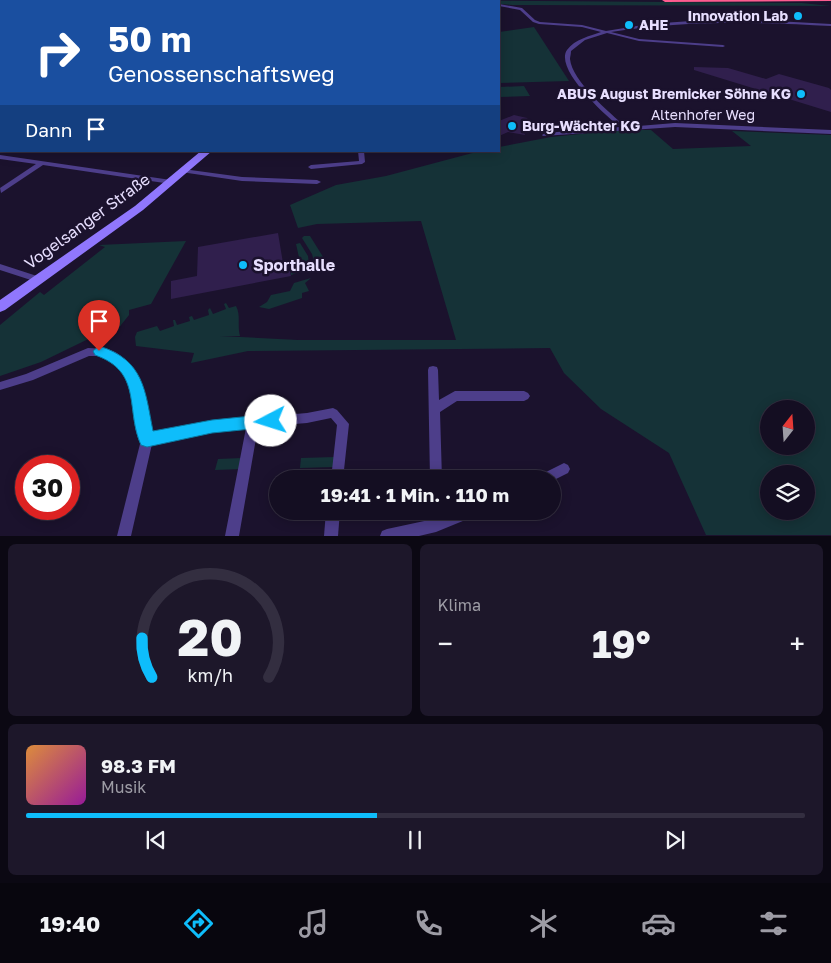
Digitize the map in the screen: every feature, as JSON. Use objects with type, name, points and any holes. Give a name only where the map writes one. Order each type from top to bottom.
[{"type":"highway","points":[[665,0],[829,0]]},
{"type":"highway","points":[[766,0],[831,4]]},
{"type":"street","points":[[500,5],[521,9],[534,21],[540,23],[578,26],[639,40],[723,46]]},
{"type":"street","points":[[624,128],[596,102],[571,70],[568,61],[569,51],[576,43],[586,37],[622,28],[705,23],[831,25]]},
{"type":"street","name":"Altenhofer Weg","points":[[545,135],[624,128],[712,125],[831,132]]},
{"type":"street","name":"Vogelsanger Straße","points":[[0,307],[139,208],[206,152]]},
{"type":"street","points":[[312,167],[360,163],[362,162],[361,152]]},
{"type":"street","name":"Vogelsanger Straße","points":[[0,157],[171,182]]},
{"type":"street","points":[[0,188],[9,186],[42,163]]},
{"type":"street","points":[[183,172],[242,179],[317,182]]},
{"type":"street","points":[[0,267],[37,279]]},
{"type":"street","points":[[0,386],[30,377],[83,353],[104,352],[120,362],[132,376],[139,396],[147,440],[124,536]]},
{"type":"street","points":[[433,370],[436,470]]},
{"type":"street","points":[[434,409],[455,396],[524,396]]},
{"type":"street","points":[[147,440],[212,426],[307,418],[333,413],[342,424],[338,470]]},
{"type":"street","points":[[232,536],[253,422]]},
{"type":"street","points":[[331,536],[332,520]]},
{"type":"street","points":[[387,536],[431,520]]},
{"type":"green space","points":[[500,1],[802,3],[831,6],[500,4]]},
{"type":"green space","points":[[534,27],[569,81],[500,83],[500,32]]},
{"type":"green space","points":[[524,86],[530,96],[500,97],[500,87]]},
{"type":"green space","points":[[619,130],[651,130],[673,149],[751,146],[732,131],[831,135],[831,535],[706,535],[669,453],[601,409],[564,373],[550,348],[248,351],[191,363],[194,353],[136,346],[135,337],[137,332],[157,326],[160,331],[174,326],[173,320],[175,320],[177,325],[190,321],[189,317],[192,316],[194,320],[209,315],[208,310],[210,308],[213,314],[226,309],[224,304],[226,303],[229,308],[236,306],[239,317],[240,336],[220,336],[298,340],[456,340],[421,221],[317,224],[298,228],[290,205],[336,185],[386,176],[476,152],[500,152],[500,147],[551,137]]},
{"type":"green space","points":[[310,236],[325,260],[314,262],[312,254],[302,238]]},
{"type":"green space","points":[[186,241],[151,304],[129,310],[129,315],[117,330],[111,328],[41,362],[0,376],[0,325],[40,292],[44,295],[105,247],[99,245]]},
{"type":"green space","points":[[300,243],[308,256],[309,264],[303,271],[291,275],[290,268],[300,262],[296,244]]},
{"type":"green space","points":[[311,278],[305,283],[309,291],[302,293],[302,298],[269,309],[259,307],[267,302],[271,295],[290,291],[294,283]]},
{"type":"green space","points":[[335,457],[334,467],[300,468],[301,458]]},
{"type":"green space","points":[[243,458],[242,469],[215,470],[218,459]]},
{"type":"building","name":"ABUS August Bremicker Söhne KG","points":[[694,67],[728,68],[766,79],[779,74],[829,88],[831,90],[831,112],[694,70]]},
{"type":"building","name":"Burg-Wächter KG","points":[[514,115],[527,118],[532,124],[522,128],[525,135],[508,132],[500,136],[500,121]]},
{"type":"building","name":"Sporthalle","points":[[278,233],[283,263],[288,262],[291,276],[171,299],[171,281],[197,276],[198,247]]},
{"type":"place","name":"Innovation Lab","points":[[798,16]]},
{"type":"place","name":"AHE","points":[[629,25]]},
{"type":"place","name":"ABUS August Bremicker Söhne KG","points":[[801,94]]},
{"type":"place","name":"Burg-Wächter KG","points":[[512,126]]},
{"type":"place","name":"Sporthalle","points":[[243,265]]},
{"type":"route","points":[[99,351],[113,356],[132,376],[139,396],[147,440],[212,426],[271,421]]}]
